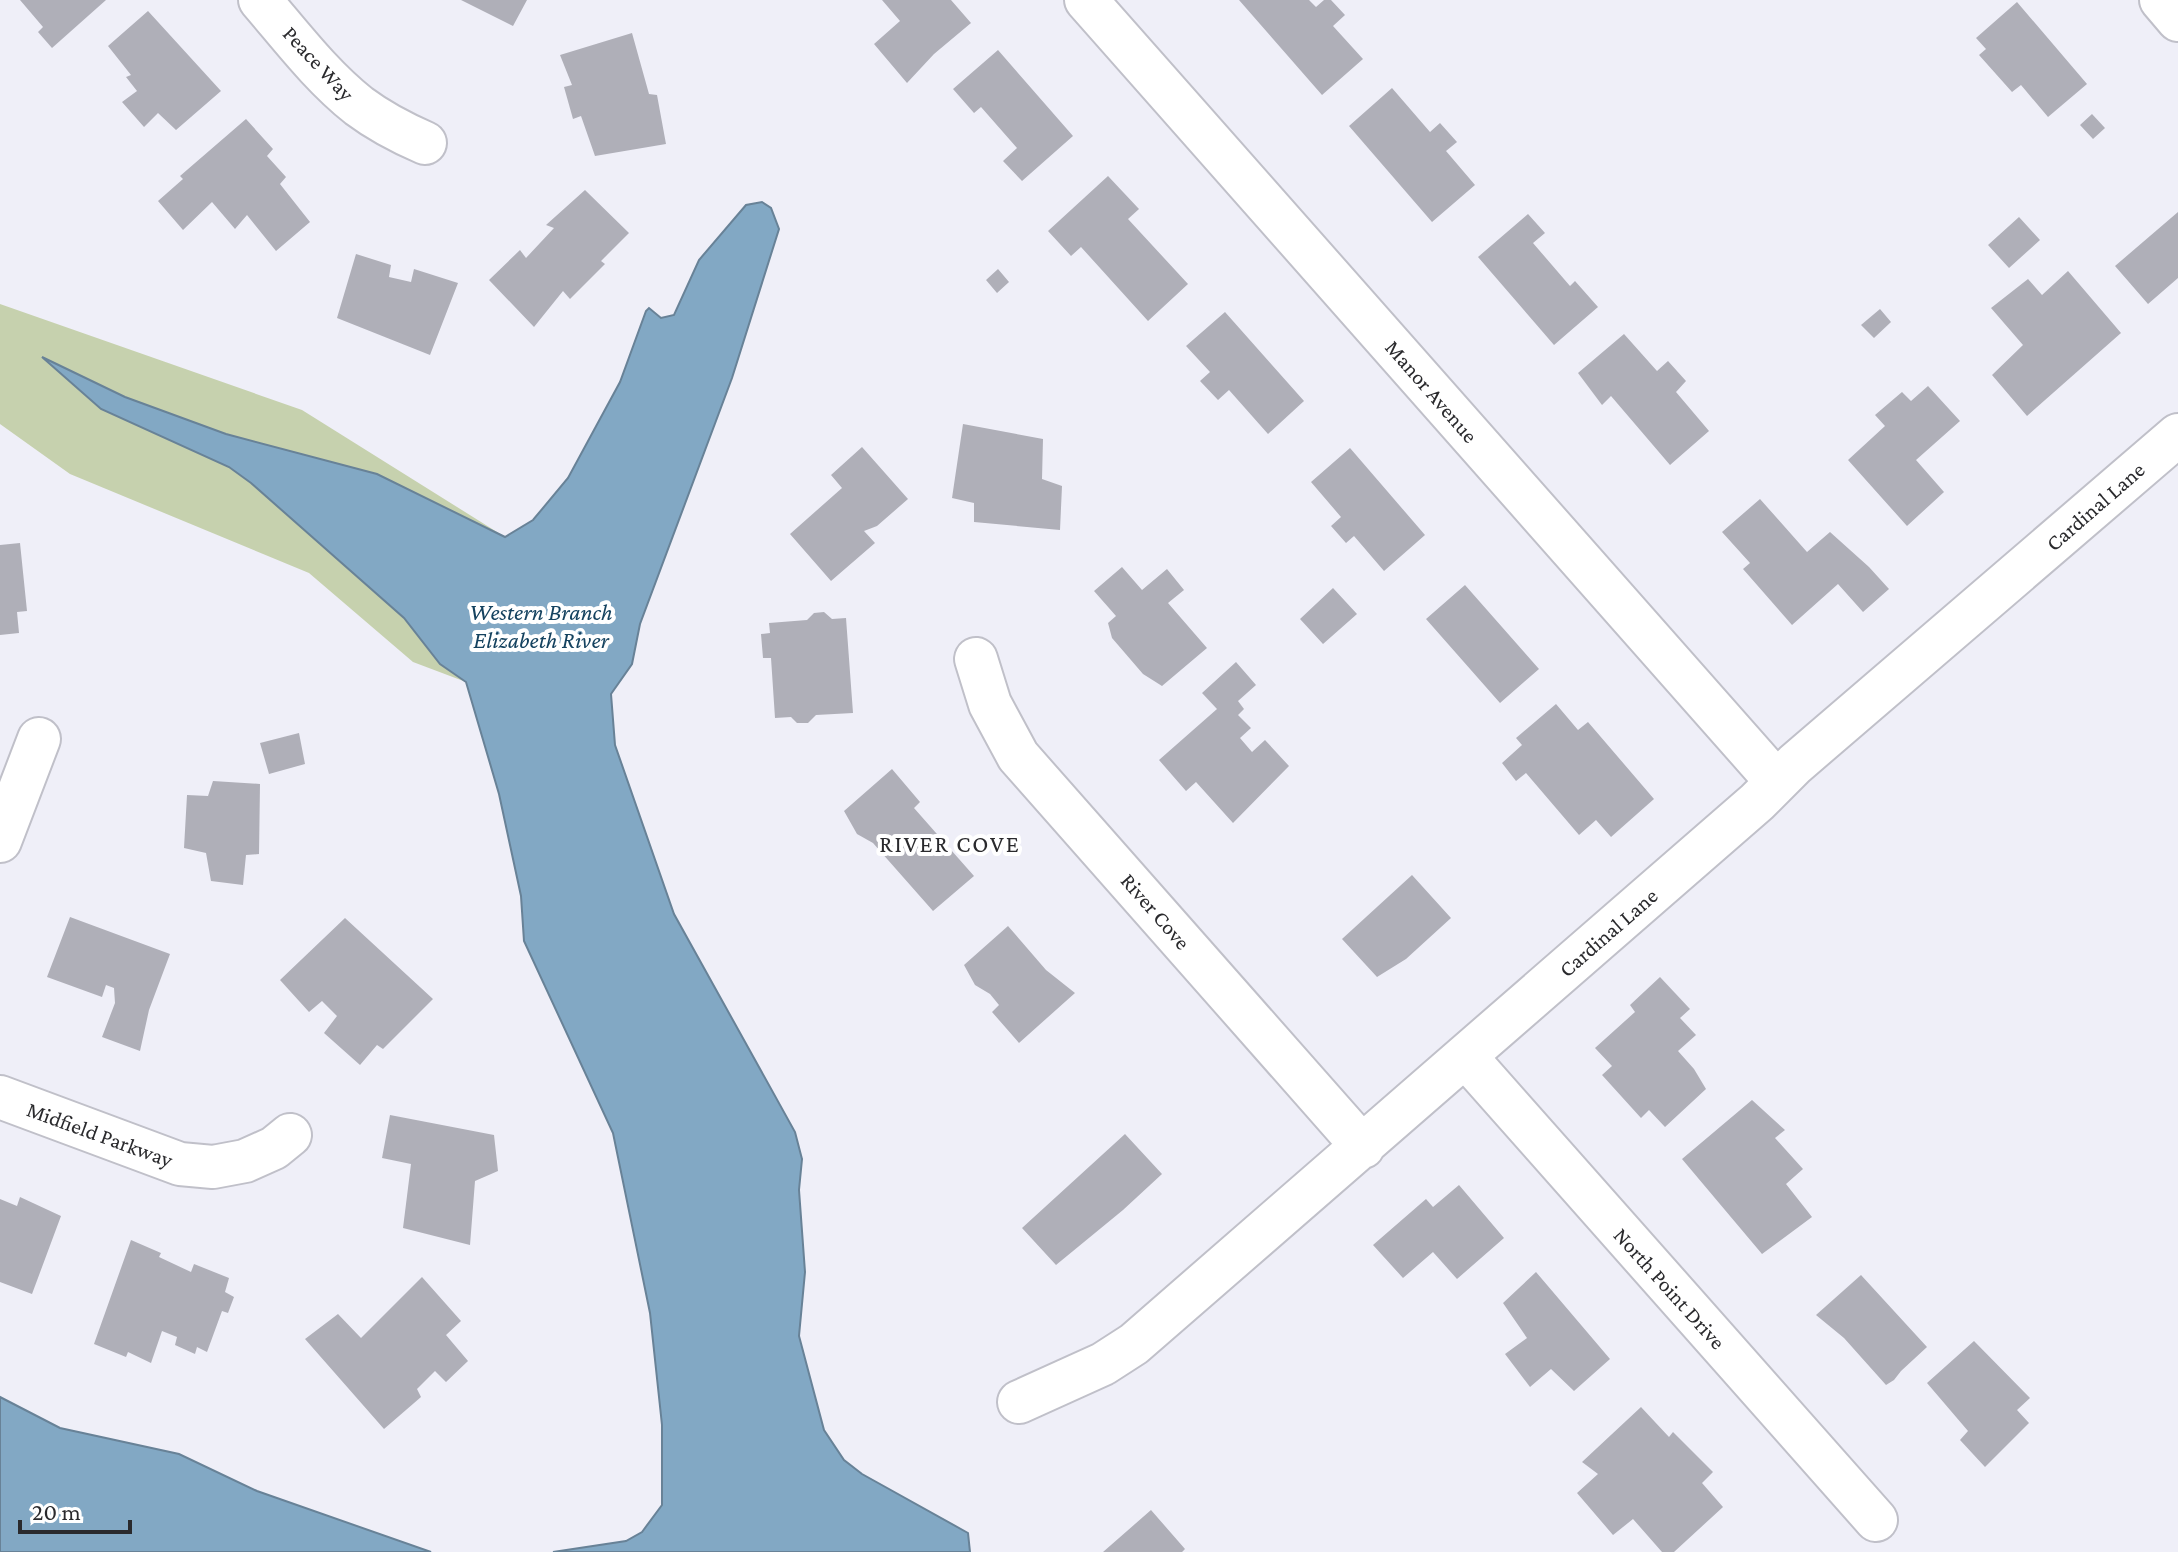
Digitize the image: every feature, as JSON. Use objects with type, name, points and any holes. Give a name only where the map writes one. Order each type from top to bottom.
[{"type":"street","name":"Peace Way","points":[[260,0],[331,81],[360,107],[401,133],[425,143]]},
{"type":"street","name":"Manor Avenue","points":[[1086,0],[1777,782]]},
{"type":"street","points":[[2161,0],[2178,20]]},
{"type":"street","name":"Cardinal Lane","points":[[1019,1402],[1103,1364],[1134,1344],[1746,813],[1795,764],[2178,435]]},
{"type":"street","name":"River Cove","points":[[976,659],[990,704],[1018,756],[1363,1147]]},
{"type":"street","points":[[0,841],[39,739]]},
{"type":"street","name":"North Point Drive","points":[[1465,1056],[1876,1520]]},
{"type":"street","name":"Midfield Parkway","points":[[0,1097],[180,1164],[213,1167],[245,1161],[274,1148],[290,1135]]},
{"type":"green space","points":[[0,304],[302,410],[505,537],[377,474],[226,434],[125,397],[46,359],[251,483],[404,618],[440,664],[466,682],[413,662],[309,573],[70,474],[0,424]]},
{"type":"water","name":"Western Branch Elizabeth River","points":[[762,202],[771,208],[779,229],[732,378],[640,624],[632,664],[611,694],[615,745],[674,914],[795,1132],[802,1159],[799,1190],[805,1272],[799,1336],[824,1430],[844,1460],[862,1474],[968,1533],[970,1552],[553,1552],[626,1541],[642,1532],[662,1505],[662,1425],[650,1313],[613,1133],[524,941],[521,896],[499,794],[466,682],[440,664],[404,618],[251,483],[229,467],[101,409],[42,357],[125,397],[226,434],[377,474],[505,537],[533,520],[568,478],[620,382],[646,311],[649,308],[661,318],[674,315],[699,260],[746,205]]},
{"type":"water","points":[[0,1397],[60,1428],[179,1454],[257,1491],[431,1552],[0,1552]]},
{"type":"building","points":[[20,0],[106,0],[52,48],[38,32],[43,27]]},
{"type":"building","points":[[461,0],[527,0],[513,26]]},
{"type":"building","points":[[882,0],[951,0],[971,23],[934,54],[907,83],[874,44],[900,21]]},
{"type":"building","points":[[1239,0],[1309,0],[1316,7],[1324,0],[1331,0],[1345,15],[1333,26],[1363,59],[1322,95]]},
{"type":"building","points":[[2017,2],[2087,84],[2048,117],[2021,85],[2012,92],[1979,55],[1986,49],[1976,38]]},
{"type":"building","points":[[148,11],[221,91],[176,130],[158,113],[144,127],[122,102],[137,91],[126,77],[131,75],[108,46]]},
{"type":"building","points":[[632,33],[649,94],[657,95],[666,144],[595,156],[581,116],[573,119],[564,87],[572,85],[560,55]]},
{"type":"building","points":[[998,50],[1073,136],[1022,181],[1003,161],[1017,148],[981,107],[974,113],[953,89]]},
{"type":"building","points":[[1392,88],[1430,132],[1440,123],[1457,142],[1446,151],[1475,185],[1432,222],[1349,126]]},
{"type":"building","points":[[2092,114],[2105,128],[2093,139],[2080,125]]},
{"type":"building","points":[[246,119],[273,149],[267,156],[286,177],[280,184],[310,222],[276,251],[247,215],[235,229],[212,202],[183,230],[158,201],[183,179],[180,176]]},
{"type":"building","points":[[1108,176],[1139,209],[1128,219],[1188,284],[1148,321],[1081,247],[1071,256],[1048,231]]},
{"type":"building","points":[[585,190],[629,233],[601,261],[605,264],[570,299],[563,291],[534,327],[489,280],[520,250],[526,258],[554,228],[546,225]]},
{"type":"building","points":[[2178,212],[2178,278],[2148,304],[2115,266]]},
{"type":"building","points":[[1528,214],[1545,233],[1533,243],[1570,286],[1575,281],[1598,307],[1554,345],[1478,257]]},
{"type":"building","points":[[2019,217],[2040,240],[2009,268],[1988,245]]},
{"type":"building","points":[[356,254],[391,265],[389,277],[411,282],[414,269],[458,283],[430,355],[337,318]]},
{"type":"building","points":[[998,269],[1009,282],[997,293],[986,280]]},
{"type":"building","points":[[2068,271],[2121,333],[2027,416],[1992,375],[2023,345],[1991,308],[2028,279],[2042,295]]},
{"type":"building","points":[[1880,309],[1891,322],[1874,338],[1861,325]]},
{"type":"building","points":[[1225,312],[1304,401],[1268,434],[1229,390],[1218,400],[1200,381],[1210,372],[1186,346]]},
{"type":"building","points":[[1624,334],[1657,371],[1668,361],[1686,381],[1676,392],[1709,431],[1670,465],[1611,396],[1602,405],[1578,373]]},
{"type":"building","points":[[1928,386],[1960,421],[1916,460],[1944,492],[1907,526],[1848,460],[1885,426],[1875,415],[1902,392],[1911,401]]},
{"type":"building","points":[[963,424],[1043,439],[1042,479],[1062,486],[1060,530],[974,522],[974,503],[952,498]]},
{"type":"building","points":[[862,447],[908,499],[877,526],[864,531],[875,543],[831,581],[790,534],[842,488],[831,475]]},
{"type":"building","points":[[1350,448],[1425,535],[1384,571],[1354,536],[1346,543],[1331,526],[1341,517],[1311,482]]},
{"type":"building","points":[[1760,499],[1807,552],[1830,532],[1889,589],[1863,612],[1838,584],[1792,625],[1743,569],[1750,563],[1722,532]]},
{"type":"building","points":[[20,543],[27,611],[17,612],[19,633],[0,635],[0,545]]},
{"type":"building","points":[[1122,567],[1142,590],[1167,569],[1184,590],[1168,603],[1207,648],[1162,686],[1143,674],[1112,638],[1108,623],[1116,616],[1094,591]]},
{"type":"building","points":[[1465,585],[1539,669],[1500,703],[1426,619]]},
{"type":"building","points":[[1333,588],[1357,614],[1323,644],[1300,619]]},
{"type":"building","points":[[824,612],[832,619],[846,618],[853,713],[816,715],[808,723],[797,723],[791,717],[775,718],[771,658],[763,658],[761,634],[770,633],[769,623],[807,620],[814,613]]},
{"type":"building","points":[[1236,662],[1256,685],[1238,701],[1244,709],[1238,715],[1251,728],[1240,738],[1252,752],[1265,740],[1289,766],[1233,823],[1196,782],[1186,791],[1159,760],[1217,709],[1202,693]]},
{"type":"building","points":[[1556,704],[1578,730],[1588,722],[1654,799],[1611,837],[1596,820],[1579,835],[1526,773],[1516,781],[1502,763],[1522,745],[1516,738]]},
{"type":"building","points":[[299,733],[305,764],[269,774],[260,743]]},
{"type":"building","points":[[892,769],[920,802],[914,808],[974,876],[933,911],[873,843],[857,834],[844,811]]},
{"type":"building","points":[[213,781],[260,784],[259,854],[246,855],[243,885],[211,881],[206,853],[184,848],[187,795],[208,796]]},
{"type":"building","points":[[1412,875],[1451,918],[1406,959],[1377,977],[1342,939]]},
{"type":"building","points":[[70,917],[170,954],[149,1010],[140,1051],[102,1037],[115,1003],[114,988],[106,985],[102,997],[47,977]]},
{"type":"building","points":[[345,918],[433,999],[383,1049],[377,1045],[360,1065],[324,1033],[337,1016],[322,1001],[309,1012],[280,980]]},
{"type":"building","points":[[1008,926],[1046,970],[1075,993],[1019,1043],[992,1012],[999,1005],[990,994],[975,985],[964,965]]},
{"type":"building","points":[[1660,977],[1690,1009],[1680,1018],[1696,1035],[1678,1051],[1706,1089],[1665,1127],[1649,1110],[1641,1118],[1602,1075],[1612,1066],[1595,1048],[1635,1012],[1630,1005]]},
{"type":"building","points":[[1752,1100],[1785,1130],[1775,1138],[1803,1169],[1786,1184],[1812,1217],[1762,1254],[1682,1159]]},
{"type":"building","points":[[390,1115],[494,1135],[498,1171],[475,1181],[470,1245],[403,1228],[411,1164],[382,1158]]},
{"type":"building","points":[[1125,1134],[1162,1174],[1056,1265],[1022,1228]]},
{"type":"building","points":[[1459,1185],[1504,1238],[1457,1279],[1433,1252],[1403,1278],[1373,1245],[1426,1199],[1433,1207]]},
{"type":"building","points":[[20,1197],[61,1216],[32,1294],[0,1282],[0,1199],[17,1206]]},
{"type":"building","points":[[131,1240],[161,1253],[159,1257],[191,1272],[194,1264],[229,1278],[225,1292],[234,1297],[228,1313],[222,1311],[207,1352],[197,1347],[195,1354],[175,1345],[177,1337],[162,1331],[151,1363],[128,1352],[126,1357],[94,1344]]},
{"type":"building","points":[[1536,1272],[1610,1359],[1574,1391],[1551,1369],[1530,1387],[1505,1354],[1527,1338],[1503,1303]]},
{"type":"building","points":[[1861,1275],[1927,1347],[1886,1385],[1844,1338],[1816,1315]]},
{"type":"building","points":[[422,1277],[461,1321],[446,1335],[468,1361],[446,1382],[435,1371],[417,1389],[421,1397],[384,1429],[305,1339],[338,1314],[361,1338]]},
{"type":"building","points":[[1974,1341],[2030,1398],[2017,1410],[2029,1423],[1985,1467],[1960,1440],[1968,1431],[1927,1383]]},
{"type":"building","points":[[1641,1407],[1669,1437],[1673,1432],[1713,1472],[1702,1483],[1723,1507],[1674,1552],[1662,1552],[1633,1519],[1613,1535],[1577,1493],[1598,1474],[1582,1462]]},
{"type":"building","points":[[1151,1510],[1185,1549],[1182,1552],[1103,1552]]},
{"type":"district","name":"RIVER COVE","points":[[950,844]]}]
